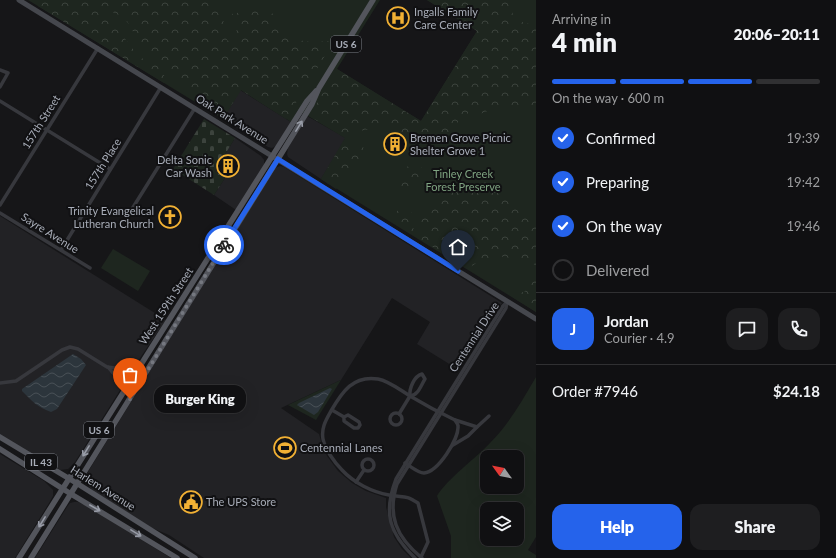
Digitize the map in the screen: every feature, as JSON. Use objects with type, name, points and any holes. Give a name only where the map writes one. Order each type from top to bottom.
[{"type":"main road","name":"West 159th Street","points":[[19,558],[130,380],[312,104],[319,88],[373,0]]},
{"type":"main road","name":"West 159th Street","points":[[31,558],[78,484],[276,157]]},
{"type":"main road","name":"Harlem Avenue","points":[[0,437],[196,558]]},
{"type":"main road","name":"Harlem Avenue","points":[[0,449],[62,489],[177,558]]},
{"type":"street","name":"Oak Park Avenue","points":[[19,0],[276,157],[536,319]]},
{"type":"street","name":"157th Street","points":[[0,205],[98,48]]},
{"type":"street","points":[[0,70],[8,73],[0,87]]},
{"type":"street","name":"157th Place","points":[[60,250],[161,87]]},
{"type":"street","points":[[0,101],[110,169]]},
{"type":"street","points":[[128,217],[195,108]]},
{"type":"street","name":"Sayre Avenue","points":[[0,213],[90,268]]},
{"type":"street","name":"Centennial Drive","points":[[415,558],[398,539],[394,530],[389,509],[396,479],[506,308],[507,302]]},
{"type":"street","points":[[1,384],[16,381],[67,348],[78,349],[107,366],[115,368],[138,385]]},
{"type":"street","points":[[399,414],[410,396],[410,388],[419,374],[424,375],[425,379],[417,394],[410,396]]},
{"type":"street","points":[[421,558],[428,542],[418,503],[408,497],[373,490],[356,482],[342,470],[332,458],[323,440],[323,426],[343,391],[353,383],[365,378],[376,378],[383,380],[439,413],[477,427]]},
{"type":"street","points":[[332,410],[344,417],[344,421],[354,428],[359,427],[360,424],[358,421],[348,415],[344,417]]},
{"type":"street","points":[[453,444],[468,436],[489,416]]},
{"type":"street","points":[[407,464],[421,472],[429,471],[447,454],[453,444],[458,426],[456,420]]},
{"type":"street","points":[[356,482],[364,470]]},
{"type":"street","name":"Centennial Drive","points":[[392,495],[392,509],[398,531],[413,551],[421,558]]},
{"type":"shaded area","points":[[240,90],[291,122],[276,146],[272,148],[268,147],[223,119]]},
{"type":"shaded area","points":[[307,116],[346,138],[321,179],[288,157],[287,154],[288,148]]},
{"type":"shaded area","points":[[235,138],[261,156],[264,160],[264,165],[236,210],[214,195],[225,178],[215,171]]},
{"type":"shaded area","points":[[280,166],[284,167],[502,303],[459,370],[417,344],[430,322],[392,298],[341,380],[281,408],[319,434],[327,456],[338,471],[352,483],[366,491],[386,498],[386,507],[394,537],[402,549],[411,558],[204,558],[169,535],[152,528],[96,493],[86,484],[88,472],[97,457],[275,168]]},
{"type":"shaded area","points":[[0,216],[166,320],[142,355],[75,462],[68,469],[60,470],[0,434]]},
{"type":"shaded area","points":[[0,454],[44,481],[53,490],[53,496],[15,558],[0,558]]},
{"type":"shaded area","points":[[74,502],[85,505],[171,558],[35,558],[67,507],[70,503]]},
{"type":"green space","name":"Tinley Creek Forest Preserve","points":[[28,0],[380,0],[337,69],[421,121],[477,31],[427,0],[536,0],[536,312],[321,179],[345,138],[298,110],[291,122],[241,90],[223,119]]},
{"type":"green space","points":[[43,0],[211,0],[215,4],[223,19],[227,41],[237,30],[231,18],[232,14],[259,10],[273,14],[280,32],[297,40],[311,42],[334,41],[286,119],[241,90],[227,112],[177,79],[166,69],[164,63],[159,59],[153,58],[147,53],[123,17],[114,13],[108,7],[103,10],[133,49],[143,59],[158,65],[160,71],[168,80],[164,83],[38,6]]},
{"type":"green space","points":[[427,0],[514,0],[512,11],[516,19],[525,23],[536,24],[536,109],[531,107],[500,106],[480,114],[468,113],[465,120],[458,122],[454,128],[447,133],[425,132],[411,137],[409,134],[399,131],[391,126],[363,130],[346,138],[309,116],[337,69],[421,121],[477,31]]},
{"type":"green space","points":[[204,119],[235,138],[215,171],[225,178],[214,195],[173,169]]},
{"type":"green space","points":[[343,142],[354,142],[363,146],[367,159],[350,170],[336,189],[321,179]]},
{"type":"green space","points":[[409,164],[421,167],[429,175],[429,177],[418,188],[405,190],[398,187],[400,180]]},
{"type":"green space","points":[[475,173],[488,176],[489,185],[509,199],[528,220],[536,222],[536,312],[508,294],[524,292],[529,287],[535,262],[526,258],[515,259],[498,256],[483,259],[467,269],[420,239],[419,212],[430,209],[436,204],[439,193],[450,182],[461,185],[467,189],[472,186],[475,179]]},
{"type":"green space","points":[[406,208],[411,210],[414,224],[413,232],[394,221],[395,214],[398,210]]},
{"type":"green space","points":[[113,249],[150,271],[138,291],[101,268]]},
{"type":"green space","points":[[536,377],[536,537],[528,550],[536,555],[536,558],[451,558],[451,536],[437,496],[447,483],[480,453],[480,494],[524,494],[524,450],[483,450],[497,436],[515,412]]},
{"type":"green space","points":[[341,380],[316,420],[288,405]]},
{"type":"water","points":[[73,354],[81,359],[86,365],[57,409],[51,412],[38,406],[22,391],[22,389]]},
{"type":"water","points":[[330,388],[332,389],[318,412],[314,415],[297,405],[299,403]]},
{"type":"way so far","points":[[130,399],[224,245]]},
{"type":"place","name":"Ingalls Family Care Center","points":[[398,18]]},
{"type":"place","name":"Bremen Grove Picnic Shelter Grove 1","points":[[395,144]]},
{"type":"place","name":"Delta Sonic Car Wash","points":[[228,166]]},
{"type":"place","name":"Trinity Evangelical Lutheran Church","points":[[170,217]]},
{"type":"place","name":"Burger King","points":[[130,399]]},
{"type":"place","name":"Centennial Lanes","points":[[285,448]]},
{"type":"place","name":"The UPS Store","points":[[191,502]]},
{"type":"route","points":[[224,245],[278,159],[458,271]]}]
